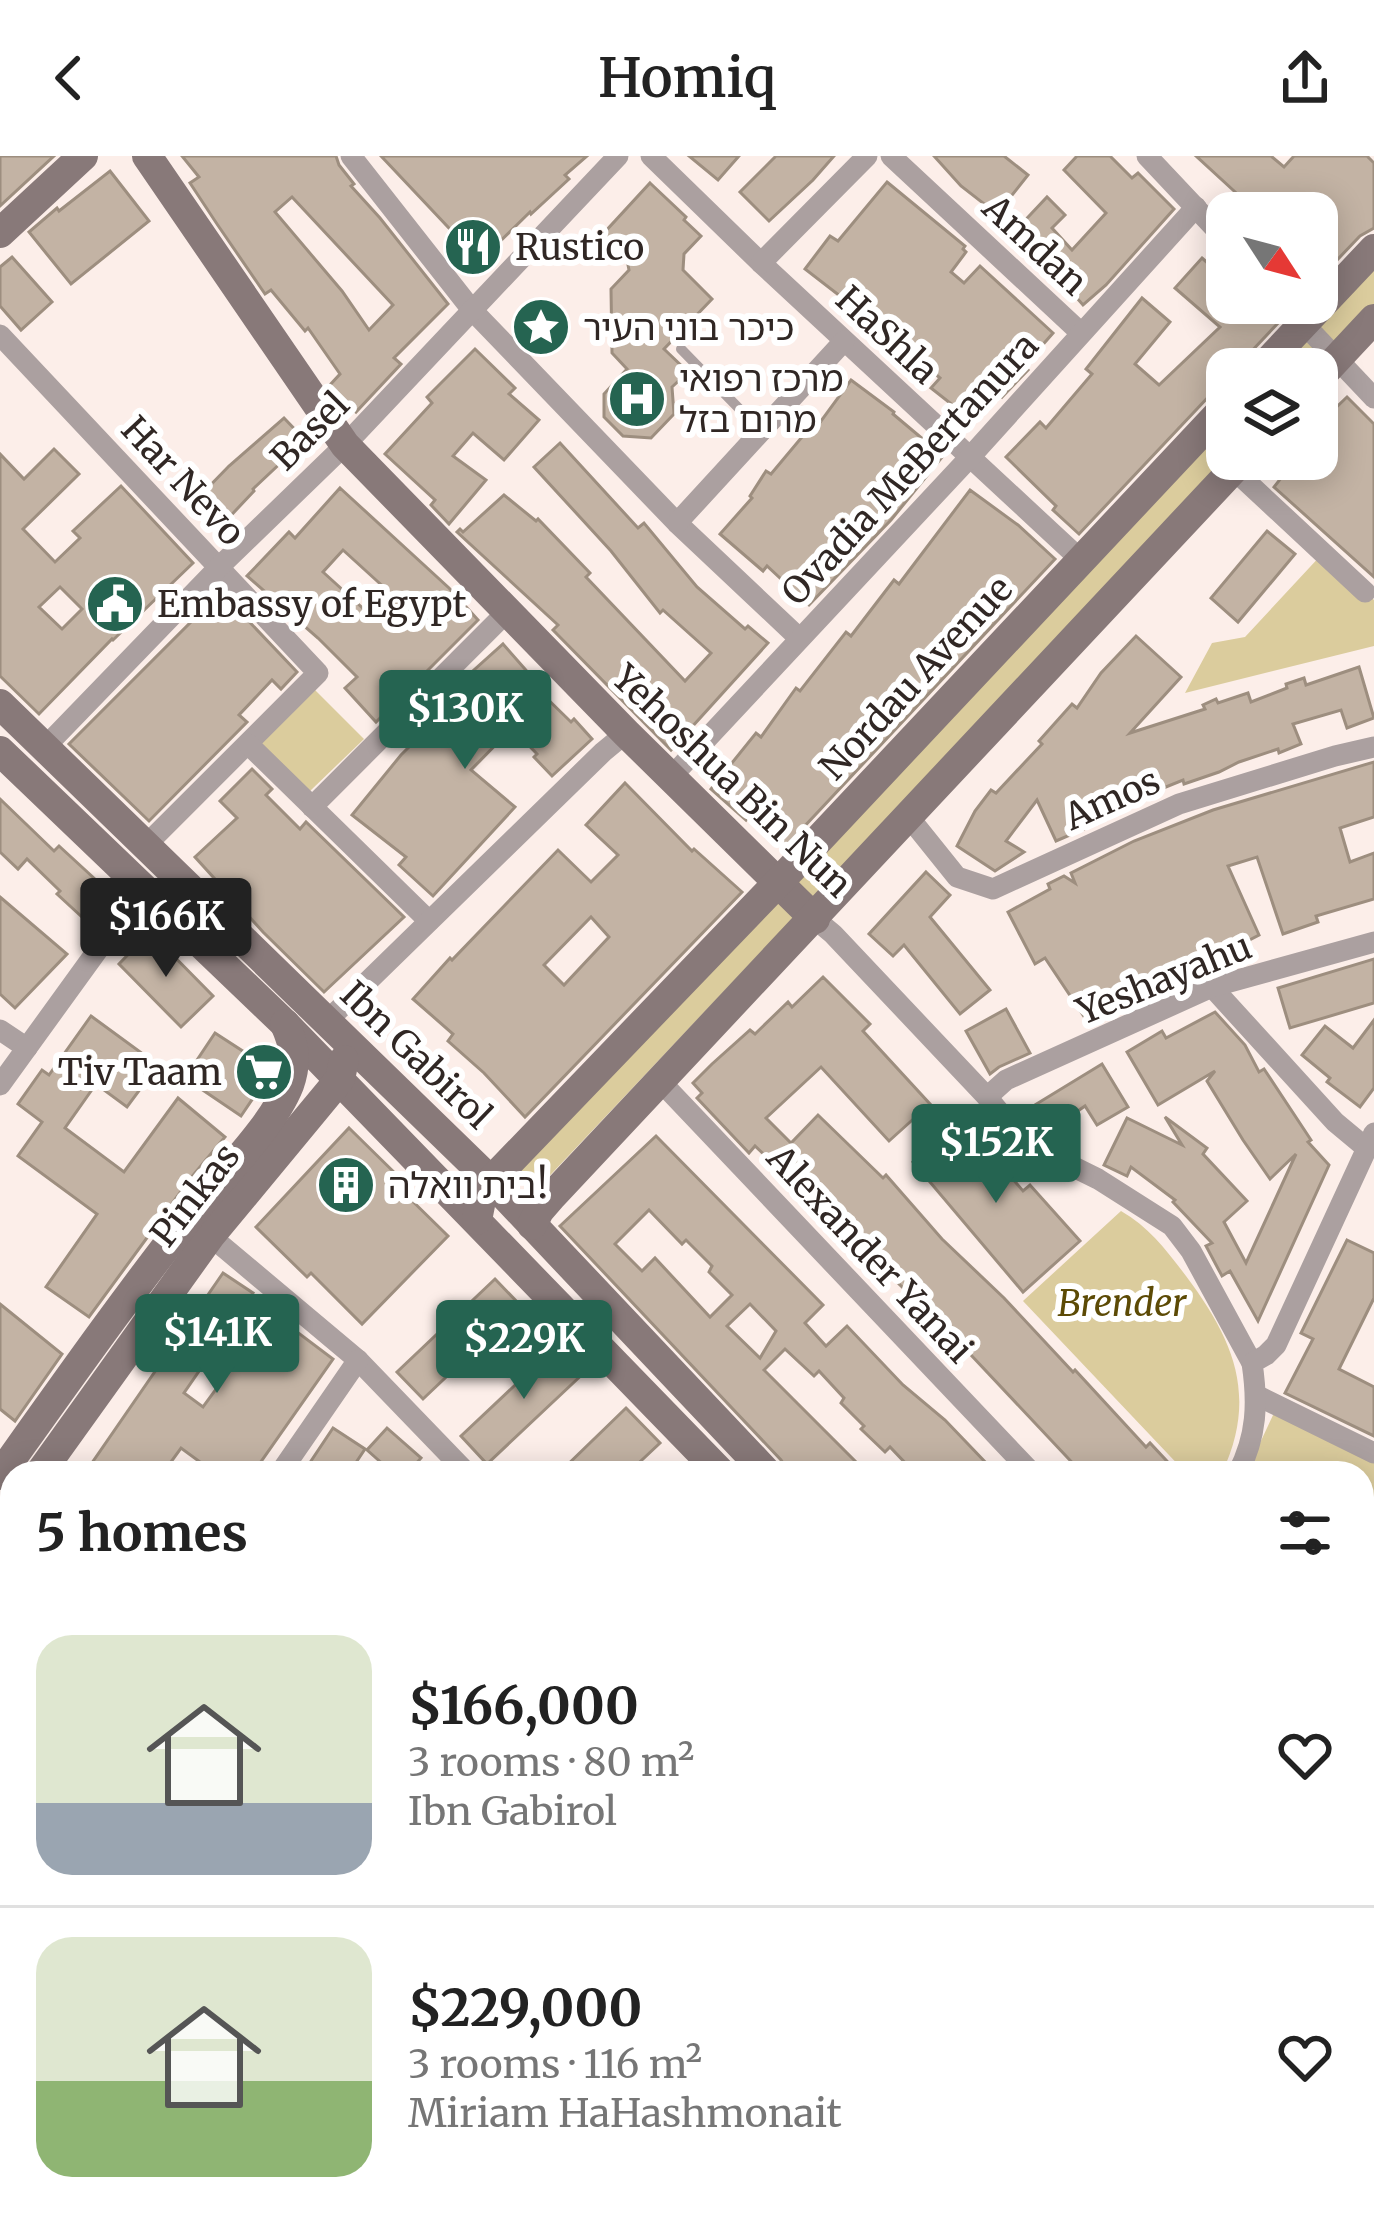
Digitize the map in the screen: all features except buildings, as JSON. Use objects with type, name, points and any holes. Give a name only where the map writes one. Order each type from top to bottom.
[{"type":"street","points":[[0,233],[82,156]]},
{"type":"street","name":"Yehoshua Bin Nun","points":[[147,156],[345,445],[626,733],[833,934],[987,1097],[1024,1143],[1098,1178],[1172,1226],[1191,1251],[1252,1363],[1258,1396]]},
{"type":"street","points":[[351,156],[472,310],[677,523],[799,638]]},
{"type":"street","name":"Basel","points":[[44,748],[345,445],[618,156]]},
{"type":"street","name":"HaShla","points":[[651,156],[1081,560]]},
{"type":"street","points":[[761,263],[867,156]]},
{"type":"street","name":"Amdan","points":[[891,156],[1082,333]]},
{"type":"street","points":[[1147,156],[1206,218]]},
{"type":"street","name":"Ovadia MeBertanura","points":[[672,776],[971,457],[1196,207]]},
{"type":"street","points":[[1338,278],[1374,249]]},
{"type":"street","points":[[1338,357],[1374,319]]},
{"type":"street","name":"Har Nevo","points":[[0,335],[318,673],[248,744]]},
{"type":"street","points":[[677,523],[844,341]]},
{"type":"street","points":[[1338,377],[1374,398]]},
{"type":"street","name":"Nordau Avenue","points":[[477,1220],[491,1180],[1206,427]]},
{"type":"street","points":[[532,1225],[552,1196],[1223,480]]},
{"type":"street","points":[[1254,480],[1365,592]]},
{"type":"street","points":[[312,807],[507,613]]},
{"type":"street","name":"Ibn Gabirol","points":[[0,704],[491,1180],[756,1461]]},
{"type":"street","points":[[340,1079],[344,1054],[326,1022],[626,733]]},
{"type":"street","points":[[145,845],[248,744],[429,921]]},
{"type":"street","name":"Amos","points":[[908,816],[957,878],[993,889],[1179,804],[1374,747]]},
{"type":"street","name":"Ibn Gabirol","points":[[0,751],[285,1024],[710,1461]]},
{"type":"street","points":[[0,1085],[139,886]]},
{"type":"street","name":"Yeshayahu","points":[[987,1097],[1006,1080],[1212,987],[1374,942]]},
{"type":"street","points":[[1212,987],[1335,1122],[1370,1140],[1276,1345],[1252,1363]]},
{"type":"street","name":"Pinkas","points":[[48,1461],[284,1096],[295,1052],[285,1024]]},
{"type":"street","points":[[0,1030],[27,1048]]},
{"type":"street","name":"Pinkas","points":[[11,1461],[199,1227],[340,1079]]},
{"type":"street","name":"Alexander Yanai","points":[[660,1081],[1021,1461]]},
{"type":"street","points":[[199,1227],[358,1360],[455,1461]]},
{"type":"street","points":[[288,1461],[358,1360]]},
{"type":"street","points":[[1243,1461],[1252,1439],[1258,1396],[1374,1453]]},
{"type":"lane","points":[[680,349],[761,431]]},
{"type":"green space","points":[[1374,262],[1374,304],[1332,348],[1293,348],[1315,324],[1338,324],[1338,300]]},
{"type":"green space","points":[[1206,439],[1207,480],[538,1188],[516,1168]]},
{"type":"green space","points":[[1323,553],[1374,600],[1374,646],[1185,693],[1212,643],[1245,637]]},
{"type":"green space","points":[[315,690],[364,739],[309,792],[261,743]]},
{"type":"green space","name":"Brender","points":[[1121,1211],[1131,1217],[1172,1258],[1203,1300],[1228,1346],[1239,1394],[1227,1461],[1175,1461],[1023,1301]]},
{"type":"green space","points":[[1274,1413],[1372,1461],[1252,1461]]},
{"type":"place","name":"Rustico","points":[[473,247]]},
{"type":"place","name":"כיכר בוני העיר","points":[[541,327]]},
{"type":"place","name":"מרכז רפואי מרום בזל","points":[[637,399]]},
{"type":"place","name":"Embassy of Egypt","points":[[115,604]]},
{"type":"place","name":"Tiv Taam","points":[[264,1072]]},
{"type":"place","name":"בית וואלה!","points":[[346,1185]]}]
